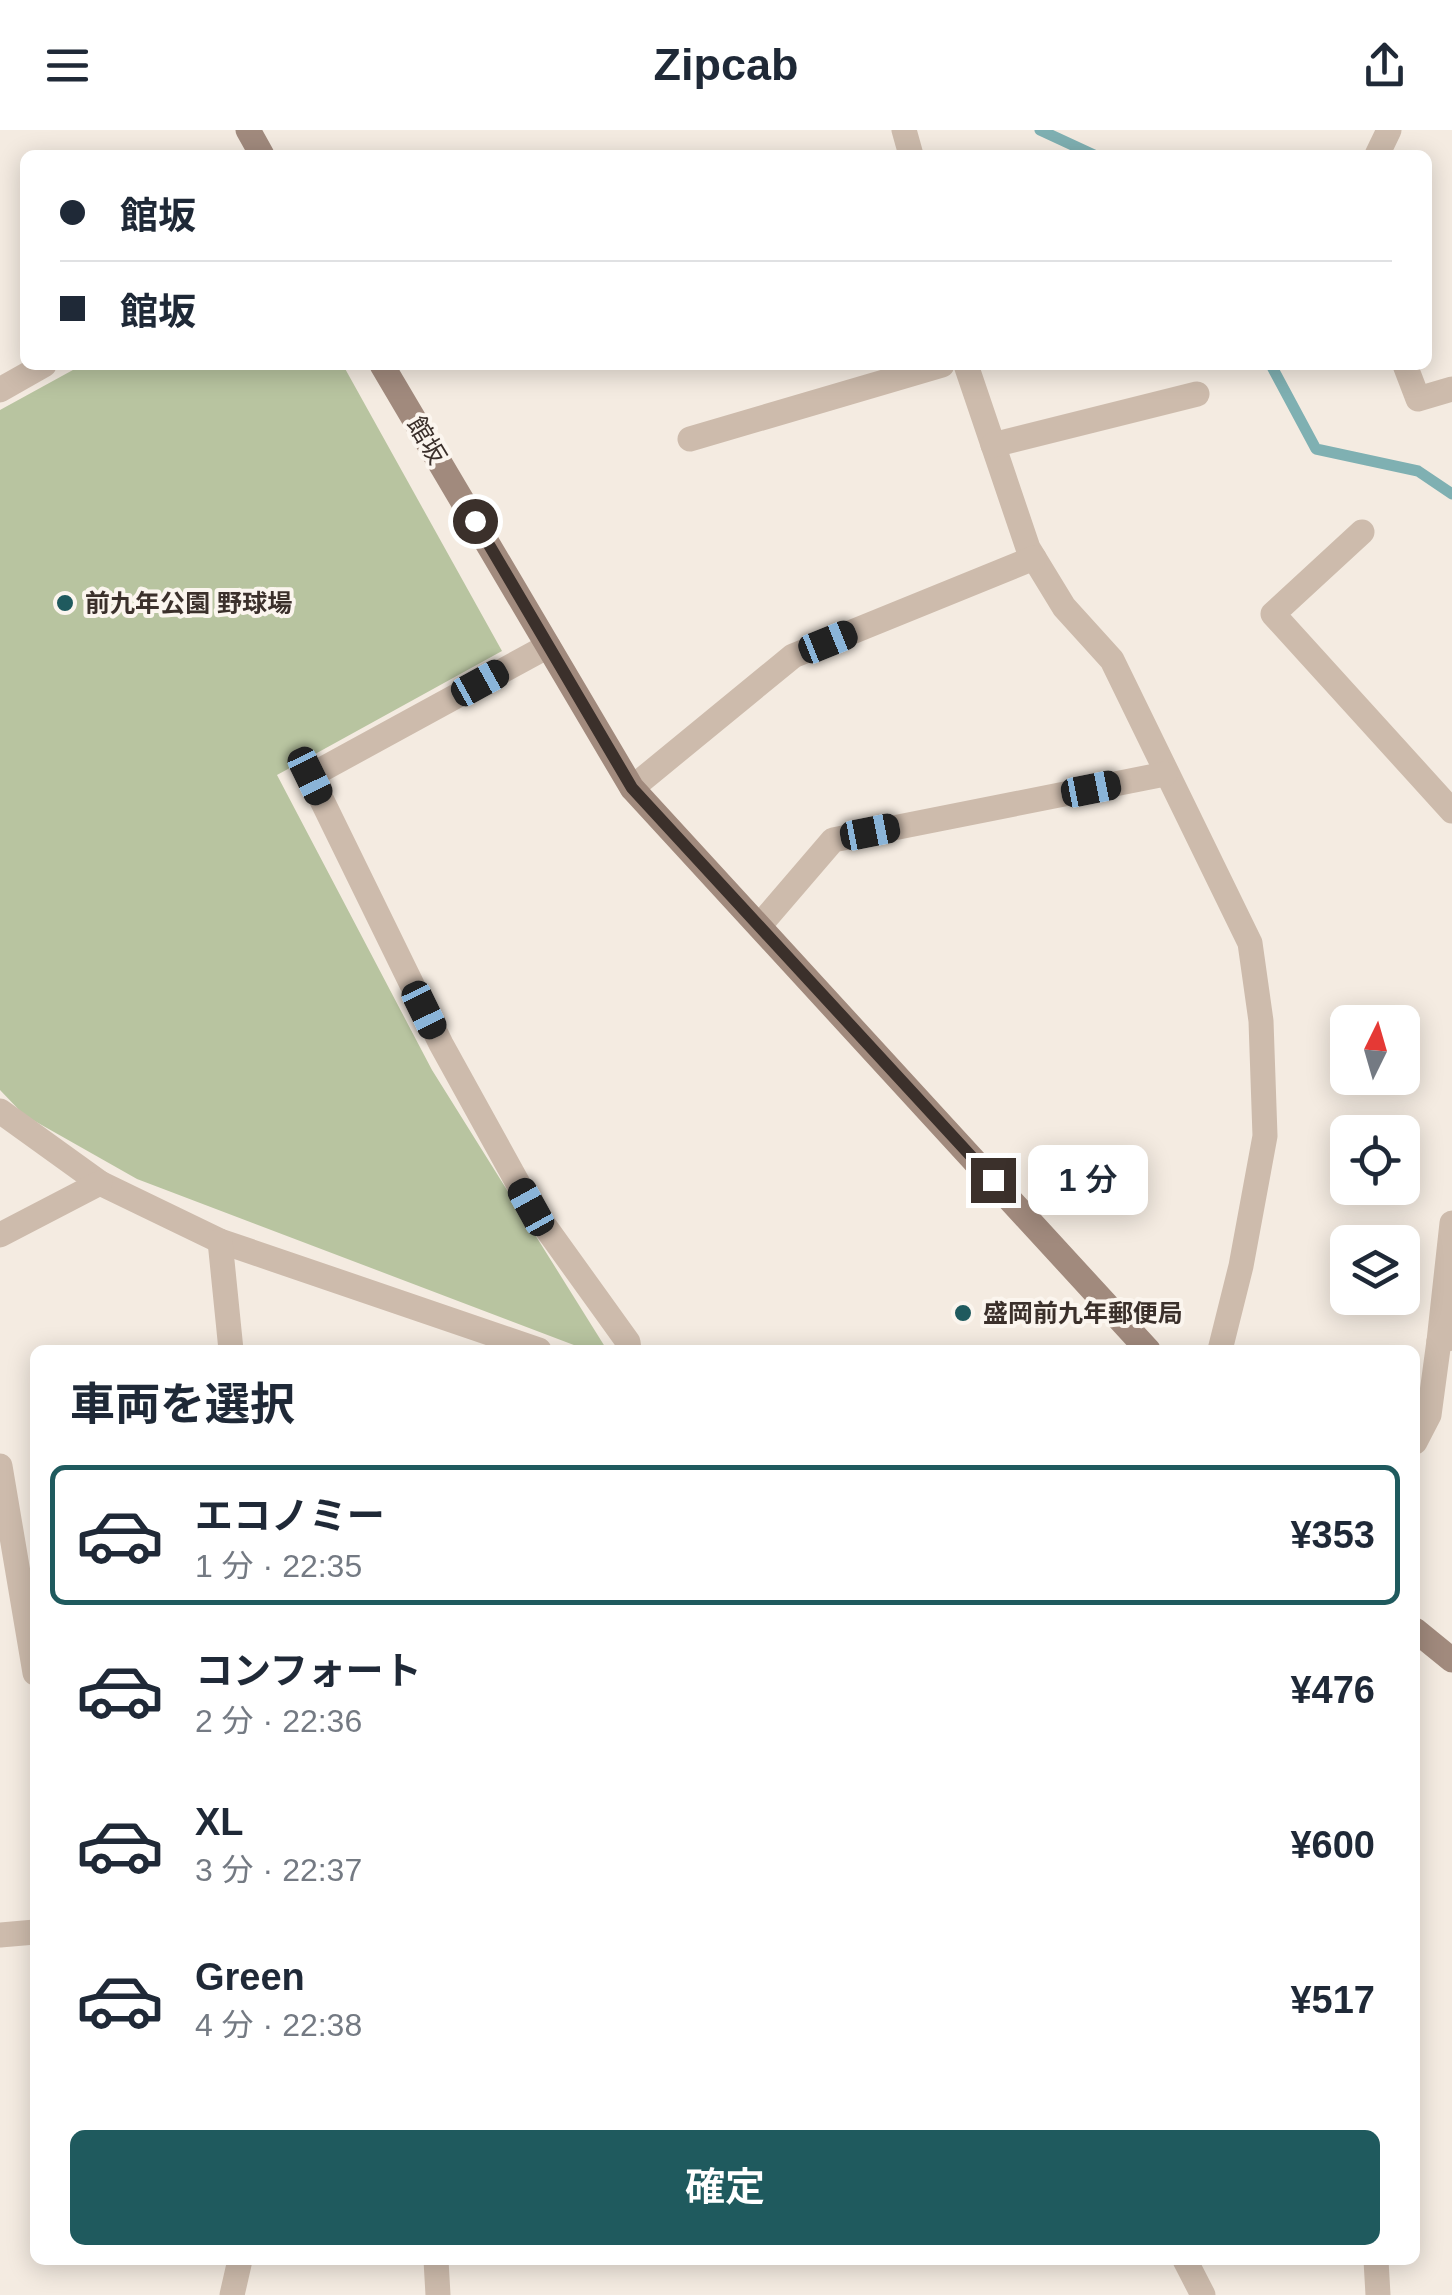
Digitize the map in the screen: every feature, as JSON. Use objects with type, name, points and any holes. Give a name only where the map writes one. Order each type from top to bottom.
[{"type":"main road","name":"館坂","points":[[385,370],[632,788],[1143,1345]]},
{"type":"main road","points":[[1420,1639],[1452,1660]]},
{"type":"street","points":[[0,390],[35,370]]},
{"type":"street","points":[[690,438],[925,370]]},
{"type":"street","points":[[968,370],[1034,558],[1064,606],[1112,660],[1250,944],[1262,1021],[1265,1136],[1242,1266],[1221,1345]]},
{"type":"street","points":[[1408,370],[1418,399],[1452,389]]},
{"type":"street","points":[[993,445],[1198,394]]},
{"type":"street","points":[[1362,532],[1273,614],[1452,812]]},
{"type":"street","points":[[632,788],[793,656],[1034,558]]},
{"type":"street","points":[[548,646],[310,776],[440,1044],[531,1207],[628,1345]]},
{"type":"street","points":[[760,925],[832,840],[1165,774]]},
{"type":"street","points":[[0,1112],[100,1183],[220,1241],[523,1345]]},
{"type":"street","points":[[0,1236],[100,1183]]},
{"type":"street","points":[[1420,1432],[1429,1415],[1445,1339],[1452,1223]]},
{"type":"street","points":[[220,1241],[230,1345]]},
{"type":"street","points":[[0,1466],[30,1643]]},
{"type":"street","points":[[0,1935],[30,1932]]},
{"type":"street","points":[[232,2295],[239,2265]]},
{"type":"street","points":[[436,2265],[438,2295]]},
{"type":"street","points":[[1187,2265],[1203,2295]]},
{"type":"street","points":[[1376,2265],[1378,2295]]},
{"type":"green space","points":[[73,370],[346,370],[502,651],[277,775],[432,1070],[604,1345],[574,1345],[137,1179],[24,1115],[0,1090],[0,410]]},
{"type":"waterway","points":[[1040,130],[1083,150]]},
{"type":"waterway","points":[[1274,370],[1316,449],[1418,471],[1452,494]]},
{"type":"place","name":"前九年公園 野球場","points":[[65,603]]},
{"type":"place","name":"盛岡前九年郵便局","points":[[963,1313]]},
{"type":"route","points":[[475,521],[632,788],[993,1180]]}]
